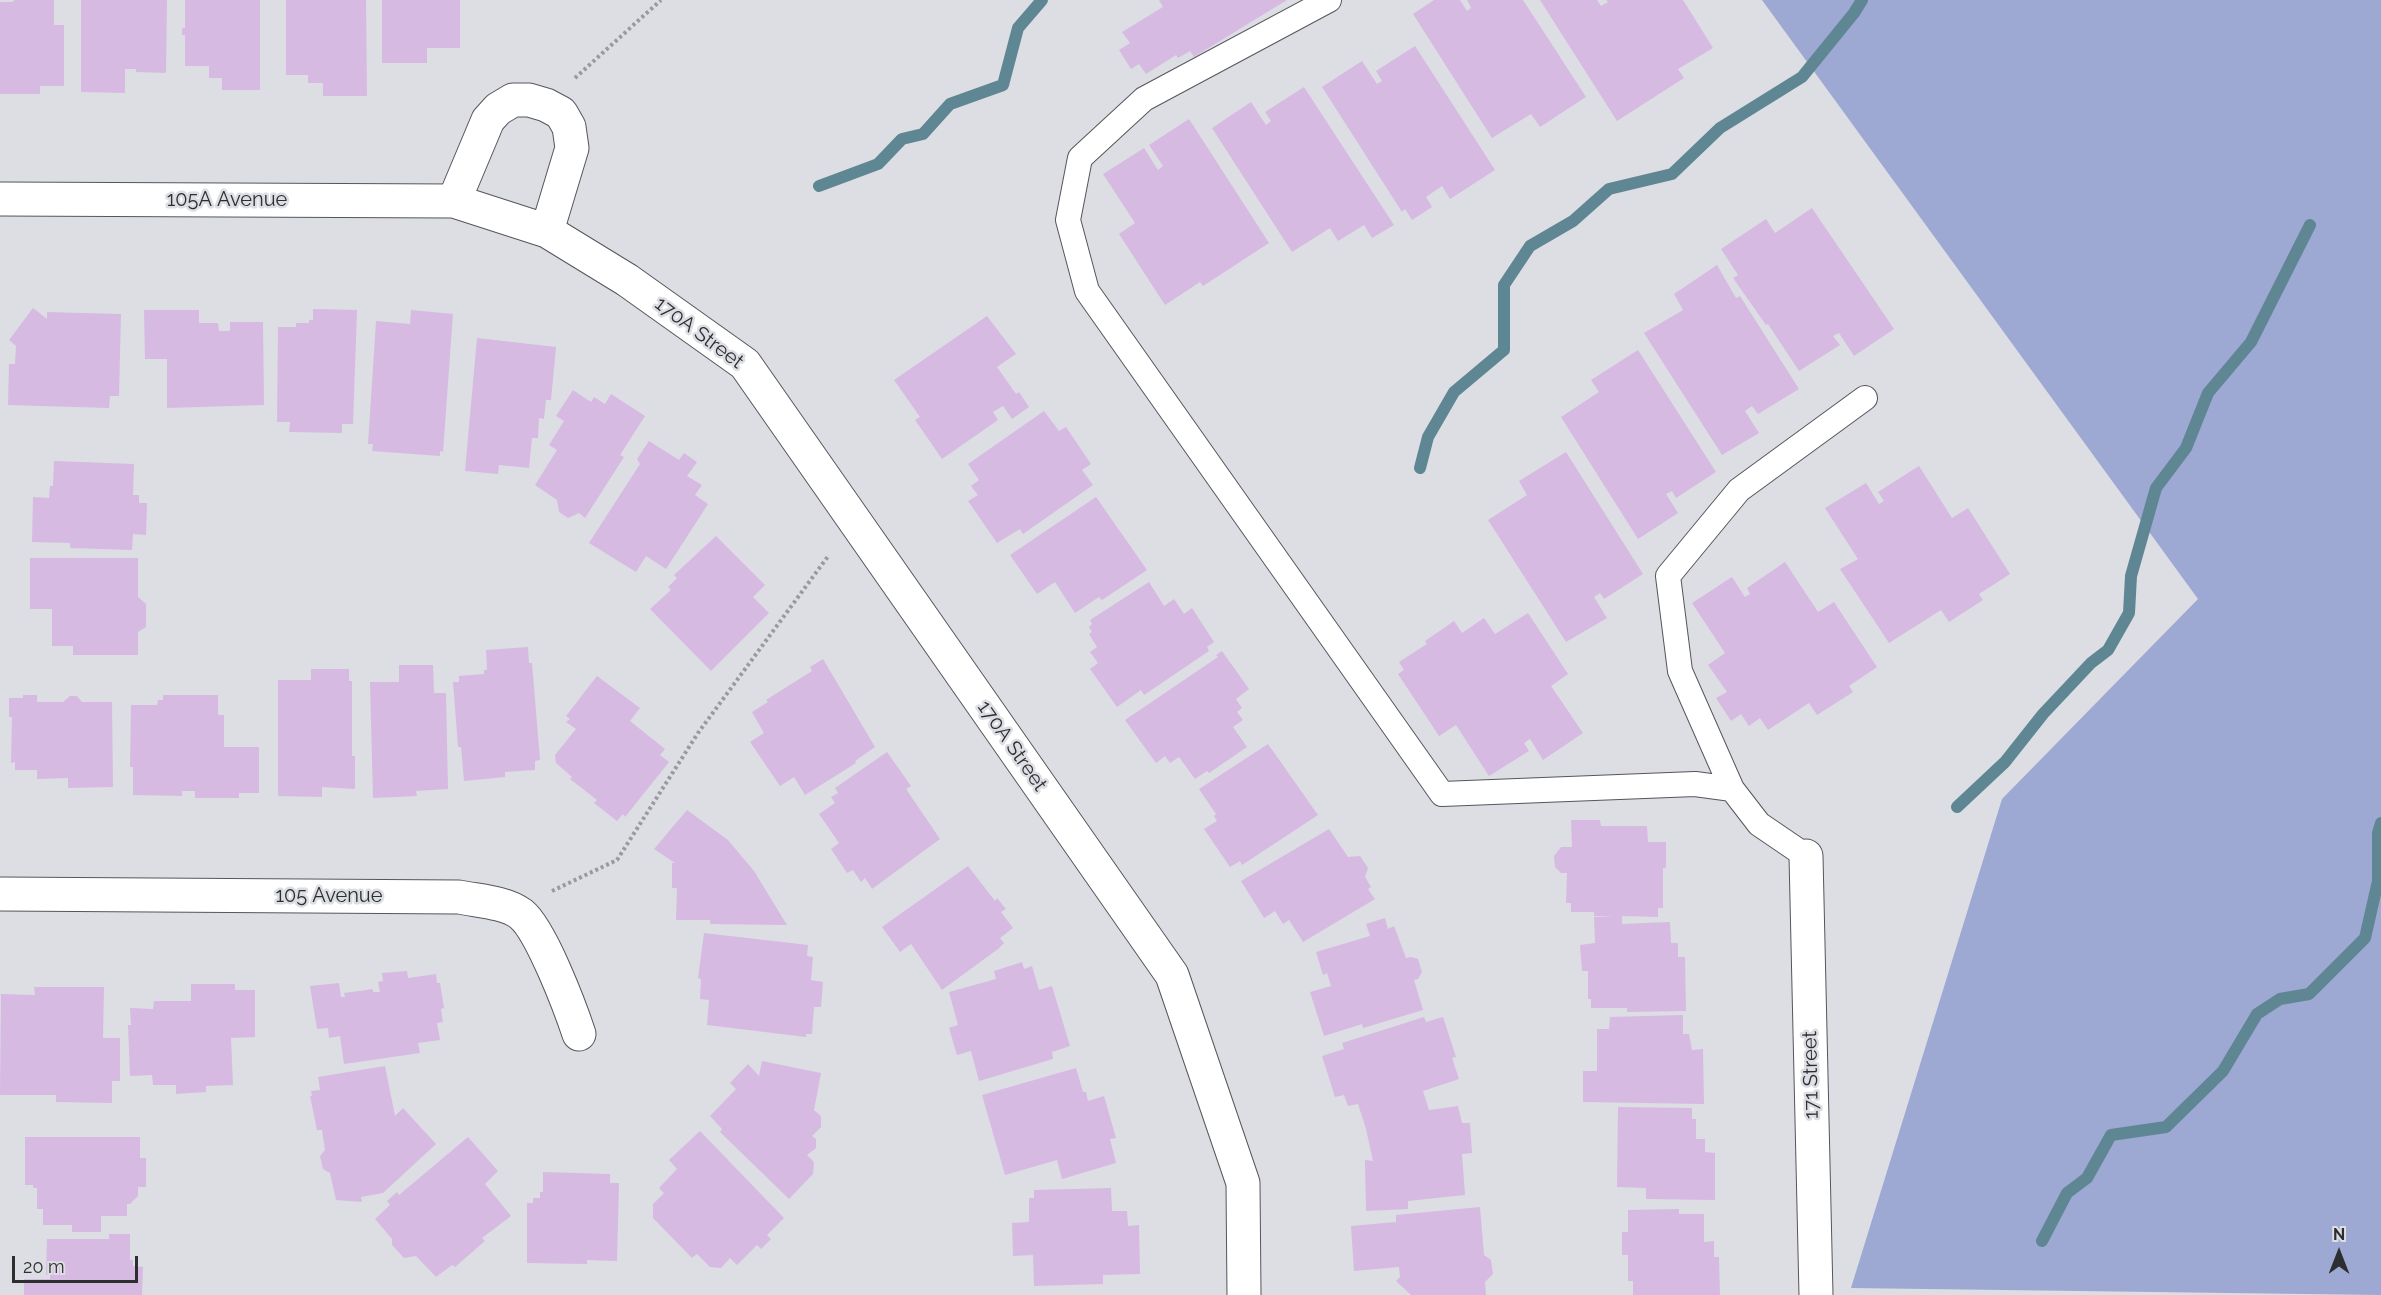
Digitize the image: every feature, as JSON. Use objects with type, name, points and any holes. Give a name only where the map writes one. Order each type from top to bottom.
[{"type":"street","points":[[454,201],[488,120],[498,109],[513,100],[529,100],[546,105],[561,114],[569,128],[572,148],[547,231]]},
{"type":"street","name":"105A Avenue","points":[[0,199],[454,201],[547,231],[627,280]]},
{"type":"street","name":"170A Street","points":[[627,280],[745,364],[1172,975],[1243,1184],[1244,1295]]},
{"type":"street","name":"171 Street","points":[[1806,856],[1816,1295]]},
{"type":"street","name":"105 Avenue","points":[[0,894],[459,897],[497,905],[520,913],[534,928],[579,1034]]},
{"type":"lane","points":[[1329,0],[1144,99],[1080,158],[1068,220],[1087,291],[1442,794],[1695,784],[1732,789]]},
{"type":"lane","points":[[1806,856],[1759,824],[1732,789],[1680,671],[1668,576],[1739,489],[1865,399]]},
{"type":"path","points":[[570,82],[661,0]]},
{"type":"path","points":[[544,896],[558,887],[617,860],[698,732],[829,555]]},
{"type":"shaded area","points":[[1762,0],[2381,0],[2381,1295],[1851,1288],[2002,799],[2198,599]]},
{"type":"building","points":[[54,0],[54,25],[64,25],[64,86],[40,86],[40,94],[0,94],[0,2]]},
{"type":"building","points":[[81,0],[167,0],[166,73],[136,72],[136,69],[125,69],[125,93],[81,92]]},
{"type":"building","points":[[185,0],[260,0],[260,90],[222,90],[222,78],[209,78],[209,66],[185,66],[185,35],[182,35],[182,28],[185,28]]},
{"type":"building","points":[[286,0],[366,0],[367,96],[323,96],[323,83],[308,83],[308,75],[286,75]]},
{"type":"building","points":[[382,0],[460,0],[460,48],[427,48],[427,63],[382,63]]},
{"type":"building","points":[[1159,0],[1287,0],[1194,57],[1190,51],[1178,58],[1176,55],[1146,74],[1139,64],[1131,69],[1119,50],[1130,43],[1122,32],[1163,7]]},
{"type":"building","points":[[1434,0],[1460,0],[1467,11],[1471,8],[1467,0],[1523,0],[1586,97],[1540,127],[1531,114],[1492,138],[1413,14]]},
{"type":"building","points":[[1540,0],[1597,0],[1601,6],[1608,2],[1606,0],[1683,0],[1713,48],[1678,69],[1684,78],[1617,121]]},
{"type":"building","points":[[1415,46],[1495,170],[1450,199],[1442,186],[1426,197],[1432,207],[1412,220],[1405,209],[1402,212],[1322,87],[1362,61],[1377,84],[1382,81],[1376,71]]},
{"type":"building","points":[[1304,87],[1394,225],[1372,238],[1364,225],[1338,241],[1330,228],[1292,252],[1212,128],[1251,102],[1266,125],[1271,121],[1265,112]]},
{"type":"building","points":[[1189,119],[1269,243],[1203,286],[1200,282],[1165,305],[1119,234],[1135,223],[1103,174],[1144,148],[1158,170],[1163,166],[1149,145]]},
{"type":"building","points":[[1812,208],[1894,329],[1854,356],[1839,333],[1833,336],[1840,345],[1799,371],[1768,324],[1766,325],[1733,278],[1738,275],[1721,249],[1766,219],[1775,233]]},
{"type":"building","points":[[1717,265],[1736,298],[1740,296],[1799,389],[1758,414],[1752,406],[1745,411],[1759,433],[1722,455],[1644,333],[1683,310],[1674,294]]},
{"type":"building","points":[[33,308],[47,319],[47,312],[121,314],[119,396],[110,396],[109,408],[8,405],[9,364],[15,364],[16,346],[9,340]]},
{"type":"building","points":[[313,309],[357,310],[353,424],[342,424],[342,433],[289,432],[290,422],[277,422],[278,327],[296,327],[296,323],[309,323],[309,320],[313,320]]},
{"type":"building","points":[[144,310],[199,310],[199,323],[218,323],[219,331],[230,331],[230,322],[263,322],[264,405],[167,408],[167,359],[145,359]]},
{"type":"building","points":[[411,310],[453,314],[443,452],[440,451],[440,456],[372,451],[373,444],[368,444],[376,321],[410,324]]},
{"type":"building","points":[[987,316],[1016,354],[997,367],[1016,394],[1019,392],[1029,407],[1012,419],[1003,406],[993,412],[998,420],[942,459],[915,420],[920,417],[894,380]]},
{"type":"building","points":[[477,338],[556,347],[551,400],[546,400],[544,419],[539,418],[538,438],[532,438],[529,468],[499,465],[498,474],[465,471]]},
{"type":"building","points":[[1638,350],[1716,472],[1676,498],[1672,491],[1666,494],[1678,513],[1638,539],[1561,417],[1599,392],[1591,380]]},
{"type":"building","points":[[573,390],[591,402],[594,397],[605,404],[611,394],[645,416],[620,455],[624,457],[585,518],[579,513],[568,518],[559,512],[557,500],[535,485],[557,450],[549,445],[564,421],[556,416]]},
{"type":"building","points":[[1044,411],[1059,431],[1066,427],[1091,464],[1082,470],[1093,485],[1023,534],[1020,529],[997,543],[968,501],[978,495],[971,486],[979,480],[968,464]]},
{"type":"building","points":[[649,441],[679,460],[684,453],[697,462],[687,476],[702,485],[695,495],[708,504],[666,569],[646,556],[636,572],[589,543],[640,464],[637,459]]},
{"type":"building","points":[[1566,452],[1643,574],[1604,599],[1600,593],[1594,597],[1607,618],[1566,642],[1488,520],[1527,495],[1519,481]]},
{"type":"building","points":[[54,461],[134,464],[133,495],[139,495],[139,503],[147,503],[146,535],[133,534],[132,550],[70,548],[70,543],[32,542],[33,497],[49,498],[50,486],[53,486]]},
{"type":"building","points":[[1919,466],[1952,518],[1968,508],[2010,574],[1979,594],[1983,600],[1949,622],[1941,610],[1889,643],[1840,569],[1858,559],[1825,508],[1866,483],[1879,504],[1884,501],[1878,492]]},
{"type":"building","points":[[1096,497],[1147,570],[1102,600],[1099,597],[1075,613],[1055,582],[1037,594],[1010,555]]},
{"type":"building","points":[[716,536],[765,585],[753,597],[769,613],[711,671],[650,609],[671,590],[668,587],[677,578],[674,575]]},
{"type":"building","points":[[30,558],[138,558],[138,597],[146,604],[146,627],[138,632],[138,655],[73,655],[73,646],[52,646],[52,609],[30,609]]},
{"type":"building","points":[[1785,562],[1818,612],[1834,602],[1877,667],[1849,686],[1853,692],[1817,715],[1809,703],[1768,730],[1760,718],[1749,726],[1741,714],[1731,721],[1716,698],[1727,692],[1708,665],[1725,653],[1692,603],[1732,577],[1745,597],[1750,594],[1747,588]]},
{"type":"building","points":[[1149,582],[1164,606],[1174,599],[1184,614],[1192,608],[1214,642],[1207,647],[1209,651],[1144,695],[1141,690],[1117,707],[1090,669],[1098,663],[1090,652],[1097,647],[1089,634],[1092,632],[1089,627],[1092,624],[1090,620]]},
{"type":"building","points":[[1528,613],[1568,674],[1551,686],[1583,733],[1543,760],[1530,739],[1524,743],[1529,751],[1489,776],[1456,725],[1439,736],[1398,674],[1404,670],[1399,662],[1427,644],[1425,641],[1454,621],[1462,633],[1484,618],[1495,634]]},
{"type":"building","points":[[528,647],[529,663],[532,663],[540,760],[535,761],[535,770],[505,772],[505,777],[464,781],[461,747],[458,747],[453,682],[459,682],[459,676],[484,674],[484,670],[487,670],[486,650]]},
{"type":"building","points":[[1222,651],[1249,689],[1236,699],[1242,708],[1237,712],[1243,720],[1233,727],[1247,747],[1209,773],[1207,771],[1195,779],[1179,757],[1170,763],[1165,756],[1156,763],[1125,720],[1218,657],[1216,655]]},
{"type":"building","points":[[823,659],[875,747],[855,761],[856,763],[805,795],[794,777],[780,786],[750,742],[764,733],[752,712],[768,702],[766,700],[812,671],[810,667]]},
{"type":"building","points":[[399,665],[433,665],[434,693],[446,693],[448,789],[416,791],[417,796],[373,798],[370,682],[399,682]]},
{"type":"building","points":[[311,669],[349,669],[349,681],[352,681],[352,756],[355,756],[355,789],[322,787],[322,797],[278,796],[278,680],[311,680]]},
{"type":"building","points":[[597,676],[640,708],[630,721],[665,749],[660,755],[669,762],[625,817],[623,814],[617,821],[594,803],[597,800],[570,779],[572,777],[556,763],[555,755],[576,729],[566,722],[570,719],[566,716]]},
{"type":"building","points":[[23,695],[37,695],[37,702],[63,702],[70,696],[77,696],[82,702],[112,702],[113,787],[68,788],[68,778],[37,779],[37,770],[15,770],[15,762],[11,763],[12,717],[9,717],[9,698],[23,698]]},
{"type":"building","points":[[163,695],[218,695],[218,715],[224,715],[224,747],[259,747],[259,793],[239,793],[239,798],[195,798],[195,791],[182,791],[182,796],[133,795],[133,767],[130,767],[131,705],[157,705],[158,700],[163,700]]},
{"type":"building","points":[[1268,744],[1318,815],[1242,865],[1240,861],[1230,867],[1204,829],[1217,821],[1214,816],[1216,814],[1199,789]]},
{"type":"building","points":[[887,752],[911,786],[906,789],[940,839],[872,889],[865,878],[861,882],[853,870],[847,873],[831,849],[839,843],[819,814],[835,803],[831,797],[838,793],[835,788]]},
{"type":"building","points":[[687,810],[728,840],[754,871],[787,925],[710,924],[710,920],[676,920],[677,888],[672,888],[672,863],[675,863],[654,849]]},
{"type":"building","points":[[1571,820],[1600,820],[1601,826],[1647,826],[1648,842],[1666,842],[1666,868],[1663,868],[1663,908],[1658,908],[1658,917],[1622,916],[1622,924],[1670,922],[1671,943],[1678,943],[1678,957],[1685,957],[1686,1011],[1627,1012],[1627,1008],[1591,1008],[1591,999],[1588,999],[1588,971],[1582,971],[1580,945],[1595,943],[1594,917],[1615,916],[1594,916],[1594,912],[1571,912],[1571,903],[1566,903],[1567,873],[1561,873],[1555,867],[1554,856],[1561,847],[1572,847]]},
{"type":"building","points":[[1329,829],[1348,857],[1360,856],[1368,868],[1365,877],[1371,887],[1368,889],[1375,899],[1303,942],[1289,920],[1283,924],[1275,911],[1264,918],[1241,881]]},
{"type":"building","points":[[968,866],[995,901],[997,898],[1006,909],[1001,912],[1013,928],[1000,938],[1004,943],[998,949],[942,990],[911,944],[900,952],[882,927]]},
{"type":"building","points":[[1385,918],[1388,929],[1394,926],[1406,958],[1418,959],[1422,972],[1418,979],[1414,980],[1423,1010],[1363,1028],[1362,1024],[1324,1036],[1310,992],[1331,986],[1327,973],[1323,975],[1316,952],[1370,936],[1366,924]]},
{"type":"building","points":[[704,933],[808,945],[807,956],[813,957],[811,980],[823,982],[821,1007],[814,1007],[812,1034],[806,1034],[806,1037],[707,1025],[709,1000],[700,999],[701,979],[698,978]]},
{"type":"building","points":[[1022,962],[1024,969],[1032,966],[1039,990],[1052,986],[1070,1046],[1052,1052],[1053,1059],[979,1081],[971,1051],[957,1055],[949,1028],[958,1025],[949,992],[996,979],[994,971]]},
{"type":"building","points":[[407,971],[408,978],[436,974],[437,983],[440,983],[444,1008],[441,1009],[443,1022],[437,1023],[440,1040],[418,1043],[420,1053],[344,1064],[340,1036],[329,1038],[328,1028],[317,1029],[310,986],[339,983],[341,997],[345,997],[344,993],[373,989],[373,992],[380,992],[378,982],[383,981],[382,973]]},
{"type":"building","points":[[191,984],[235,984],[235,990],[255,990],[255,1037],[231,1038],[233,1085],[206,1086],[206,1092],[176,1094],[176,1085],[153,1085],[152,1075],[130,1076],[128,1025],[131,1025],[130,1008],[153,1009],[154,1001],[191,1001]]},
{"type":"building","points":[[34,987],[104,987],[103,1038],[120,1038],[120,1081],[112,1081],[112,1103],[56,1102],[56,1095],[0,1095],[1,994],[35,995]]},
{"type":"building","points":[[1683,1015],[1683,1034],[1689,1034],[1692,1050],[1703,1049],[1704,1104],[1583,1102],[1583,1071],[1597,1071],[1597,1029],[1609,1029],[1610,1017]]},
{"type":"building","points":[[1424,1017],[1426,1022],[1443,1017],[1456,1057],[1452,1058],[1459,1079],[1423,1091],[1429,1110],[1458,1106],[1462,1123],[1470,1123],[1472,1153],[1462,1154],[1465,1195],[1408,1201],[1408,1209],[1366,1211],[1365,1160],[1373,1161],[1366,1129],[1358,1104],[1348,1106],[1344,1095],[1335,1097],[1322,1056],[1344,1049],[1342,1043]]},
{"type":"building","points":[[762,1061],[821,1073],[814,1110],[821,1116],[821,1127],[812,1136],[816,1139],[816,1148],[807,1155],[814,1162],[813,1174],[789,1199],[720,1132],[722,1129],[710,1116],[736,1089],[730,1083],[748,1064],[759,1076]]},
{"type":"building","points":[[385,1066],[395,1116],[403,1108],[436,1144],[383,1193],[361,1197],[362,1202],[336,1200],[330,1173],[323,1169],[320,1156],[325,1150],[322,1130],[317,1130],[311,1091],[320,1090],[318,1077]]},
{"type":"building","points":[[1076,1068],[1088,1101],[1104,1096],[1116,1138],[1110,1139],[1116,1163],[1062,1179],[1057,1160],[1005,1175],[982,1095]]},
{"type":"building","points":[[1618,1107],[1692,1108],[1692,1119],[1696,1119],[1696,1139],[1705,1139],[1705,1152],[1715,1153],[1715,1200],[1646,1199],[1646,1188],[1617,1187]]},
{"type":"building","points":[[700,1131],[784,1218],[767,1235],[771,1239],[761,1249],[757,1245],[737,1265],[730,1258],[721,1268],[710,1267],[697,1254],[692,1258],[653,1218],[653,1204],[664,1193],[659,1188],[677,1169],[669,1160]]},
{"type":"building","points":[[25,1137],[140,1137],[140,1158],[146,1158],[146,1187],[138,1187],[138,1196],[127,1204],[127,1216],[101,1216],[101,1232],[72,1232],[72,1225],[43,1225],[43,1209],[37,1209],[37,1188],[33,1188],[33,1185],[25,1185]]},
{"type":"building","points":[[468,1137],[498,1171],[485,1184],[511,1216],[482,1238],[485,1241],[455,1267],[452,1265],[436,1277],[416,1256],[404,1258],[392,1245],[392,1239],[375,1219],[390,1205],[387,1201],[397,1192],[399,1195]]},
{"type":"building","points":[[543,1172],[610,1174],[610,1183],[619,1183],[617,1261],[587,1260],[587,1264],[527,1263],[527,1203],[533,1203],[533,1198],[540,1198],[540,1192],[543,1192]]},
{"type":"building","points":[[1111,1188],[1112,1211],[1127,1211],[1128,1226],[1139,1225],[1140,1274],[1103,1275],[1103,1284],[1034,1286],[1033,1255],[1013,1256],[1012,1223],[1029,1222],[1029,1198],[1034,1198],[1034,1190]]},
{"type":"building","points":[[1480,1207],[1484,1255],[1491,1260],[1493,1274],[1485,1282],[1486,1295],[1411,1295],[1396,1281],[1400,1277],[1399,1267],[1354,1271],[1351,1226],[1396,1222],[1396,1215]]},
{"type":"building","points":[[1679,1209],[1679,1214],[1704,1214],[1704,1242],[1714,1241],[1714,1257],[1719,1257],[1720,1295],[1633,1295],[1633,1281],[1628,1281],[1628,1255],[1622,1255],[1622,1232],[1628,1232],[1628,1210]]},
{"type":"building","points":[[109,1234],[130,1234],[130,1260],[133,1260],[133,1266],[143,1267],[142,1295],[24,1295],[24,1279],[50,1279],[50,1275],[46,1275],[47,1239],[109,1239]]},
{"type":"waterway","points":[[819,186],[878,164],[902,139],[923,134],[950,104],[1003,85],[1018,28],[1042,0]]},
{"type":"waterway","points":[[1420,468],[1428,437],[1454,392],[1504,350],[1504,285],[1530,246],[1573,221],[1609,189],[1672,174],[1720,128],[1802,77],[1862,0]]},
{"type":"waterway","points":[[1957,807],[2005,762],[2043,714],[2091,663],[2108,650],[2129,613],[2131,576],[2156,488],[2186,448],[2208,393],[2251,342],[2310,225]]},
{"type":"waterway","points":[[2042,1241],[2067,1193],[2087,1178],[2111,1135],[2166,1127],[2223,1071],[2257,1014],[2280,999],[2309,994],[2365,938],[2378,881],[2378,833],[2381,823]]}]
